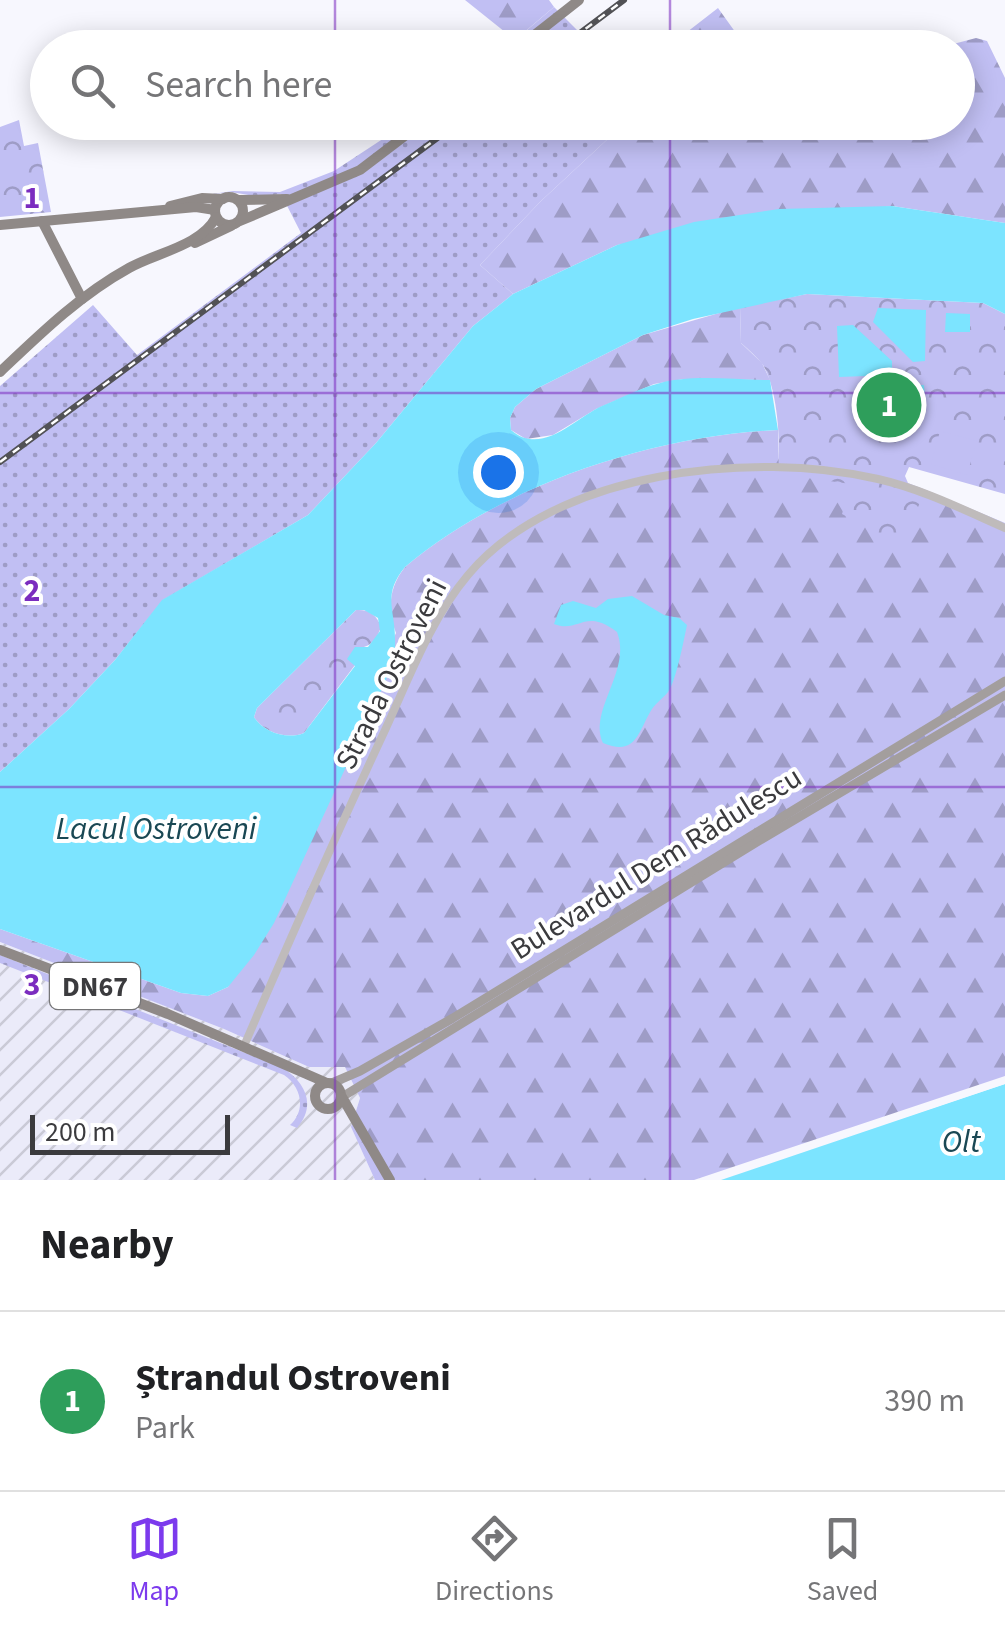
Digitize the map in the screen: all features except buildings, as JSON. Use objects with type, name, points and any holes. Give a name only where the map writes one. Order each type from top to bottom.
[{"type":"main road","points":[[541,30],[579,0]]},
{"type":"main road","points":[[180,246],[360,170],[399,140]]},
{"type":"main road","points":[[161,210],[202,198],[293,199]]},
{"type":"main road","points":[[0,372],[82,299],[132,266],[180,246],[207,229],[223,199]]},
{"type":"main road","points":[[236,224],[244,213],[238,200]]},
{"type":"main road","points":[[0,225],[203,207],[216,213],[222,224],[236,224]]},
{"type":"main road","points":[[42,221],[82,299]]},
{"type":"main road","name":"Bulevardul Dem Rădulescu","points":[[330,1083],[347,1078],[454,1018],[1005,682]]},
{"type":"main road","name":"Bulevardul Dem Rădulescu","points":[[342,1097],[1005,694]]},
{"type":"main road","name":"DN67","points":[[0,950],[244,1046],[339,1088],[356,1126],[390,1180]]},
{"type":"main road","name":"DN67","points":[[290,1067],[322,1108],[356,1126]]},
{"type":"main road","points":[[311,1076],[347,1078]]},
{"type":"main road","points":[[314,1098],[319,1086],[330,1083]]},
{"type":"main road","points":[[350,1114],[350,1100],[356,1087]]},
{"type":"main road","points":[[331,1110],[342,1097]]},
{"type":"street","name":"Strada Ostroveni","points":[[244,1046],[435,624],[470,572],[523,528],[630,484],[695,471],[784,466],[841,472],[906,486],[1005,528]]},
{"type":"shaded area","points":[[0,942],[224,1029],[309,1067],[345,1067],[360,1098],[351,1127],[375,1180],[0,1180]]},
{"type":"green space","points":[[465,0],[549,0],[554,7],[527,30],[502,30]]},
{"type":"green space","points":[[554,7],[577,30],[527,30]]},
{"type":"green space","points":[[718,8],[734,30],[690,30]]},
{"type":"green space","points":[[975,38],[987,41],[1005,78],[1005,223],[892,206],[617,245],[513,294],[480,265],[607,140],[975,140]]},
{"type":"green space","points":[[19,120],[24,146],[38,143],[51,212],[0,217],[0,127]]},
{"type":"green space","points":[[381,140],[607,140],[480,265],[513,294],[473,326],[376,443],[308,515],[163,600],[69,709],[0,772],[0,386],[93,305],[137,355],[301,233],[281,194],[260,197],[231,192],[198,196],[233,191],[280,192],[334,171]]},
{"type":"green space","points":[[807,294],[983,303],[1005,314],[1005,494],[909,467],[905,476],[908,483],[926,490],[904,537],[883,536],[842,514],[851,484],[778,474],[779,433],[772,388],[763,365],[741,343],[740,307]]},
{"type":"green space","points":[[740,307],[741,343],[762,363],[770,380],[684,379],[654,384],[596,409],[553,435],[526,439],[511,430],[510,418],[515,407],[536,389],[643,335]]},
{"type":"green space","points":[[778,430],[779,466],[921,499],[926,490],[1005,523],[1005,1076],[694,1180],[375,1180],[351,1127],[360,1098],[345,1067],[309,1067],[224,1029],[0,942],[0,929],[181,993],[208,996],[228,987],[396,633],[391,599],[405,567],[487,512],[580,470],[679,442]]},
{"type":"green space","points":[[940,431],[977,441],[967,475],[931,464]]},
{"type":"green space","points":[[356,610],[375,616],[381,627],[379,632],[372,642],[357,649],[355,665],[304,733],[283,735],[263,727],[254,717],[257,708]]},
{"type":"green space","points":[[0,955],[283,1068],[306,1095],[303,1119],[297,1128],[290,1125],[298,1113],[300,1099],[295,1086],[284,1075],[0,963]]},
{"type":"water","name":"Lacul Ostroveni","points":[[892,206],[1005,223],[1005,314],[983,303],[807,294],[693,319],[643,335],[536,389],[515,407],[510,418],[511,430],[523,437],[534,439],[558,433],[640,389],[696,378],[770,380],[778,430],[680,442],[580,470],[487,512],[405,567],[392,594],[395,644],[386,680],[274,923],[228,987],[208,996],[181,993],[0,929],[0,772],[69,709],[115,660],[162,600],[308,515],[376,443],[473,326],[513,294],[617,245],[694,222],[779,209]],"holes":[[[356,610],[378,618],[380,631],[368,647],[355,647],[347,659],[355,666],[304,733],[283,735],[258,722],[254,717],[257,708]]]},
{"type":"water","points":[[878,308],[926,310],[925,361],[913,362],[873,322]]},
{"type":"water","points":[[946,313],[970,314],[970,332],[945,332]]},
{"type":"water","points":[[853,325],[892,361],[892,375],[839,377],[837,326]]},
{"type":"water","points":[[924,385],[925,399],[888,440],[874,440],[873,388]]},
{"type":"water","points":[[632,596],[687,625],[671,687],[652,709],[635,739],[623,747],[603,743],[600,730],[619,661],[617,632],[597,622],[554,624],[561,605],[573,601],[596,608],[608,599]]},
{"type":"water","name":"Olt","points":[[1005,1084],[1005,1180],[721,1180]]},
{"type":"pier","points":[[1005,1079],[1005,1084],[716,1180],[720,1175]]},
{"type":"railway","points":[[584,30],[624,0]]},
{"type":"railway","points":[[0,462],[435,140]]},
{"type":"place","name":"Ștrandul Ostroveni","points":[[889,405]]}]
